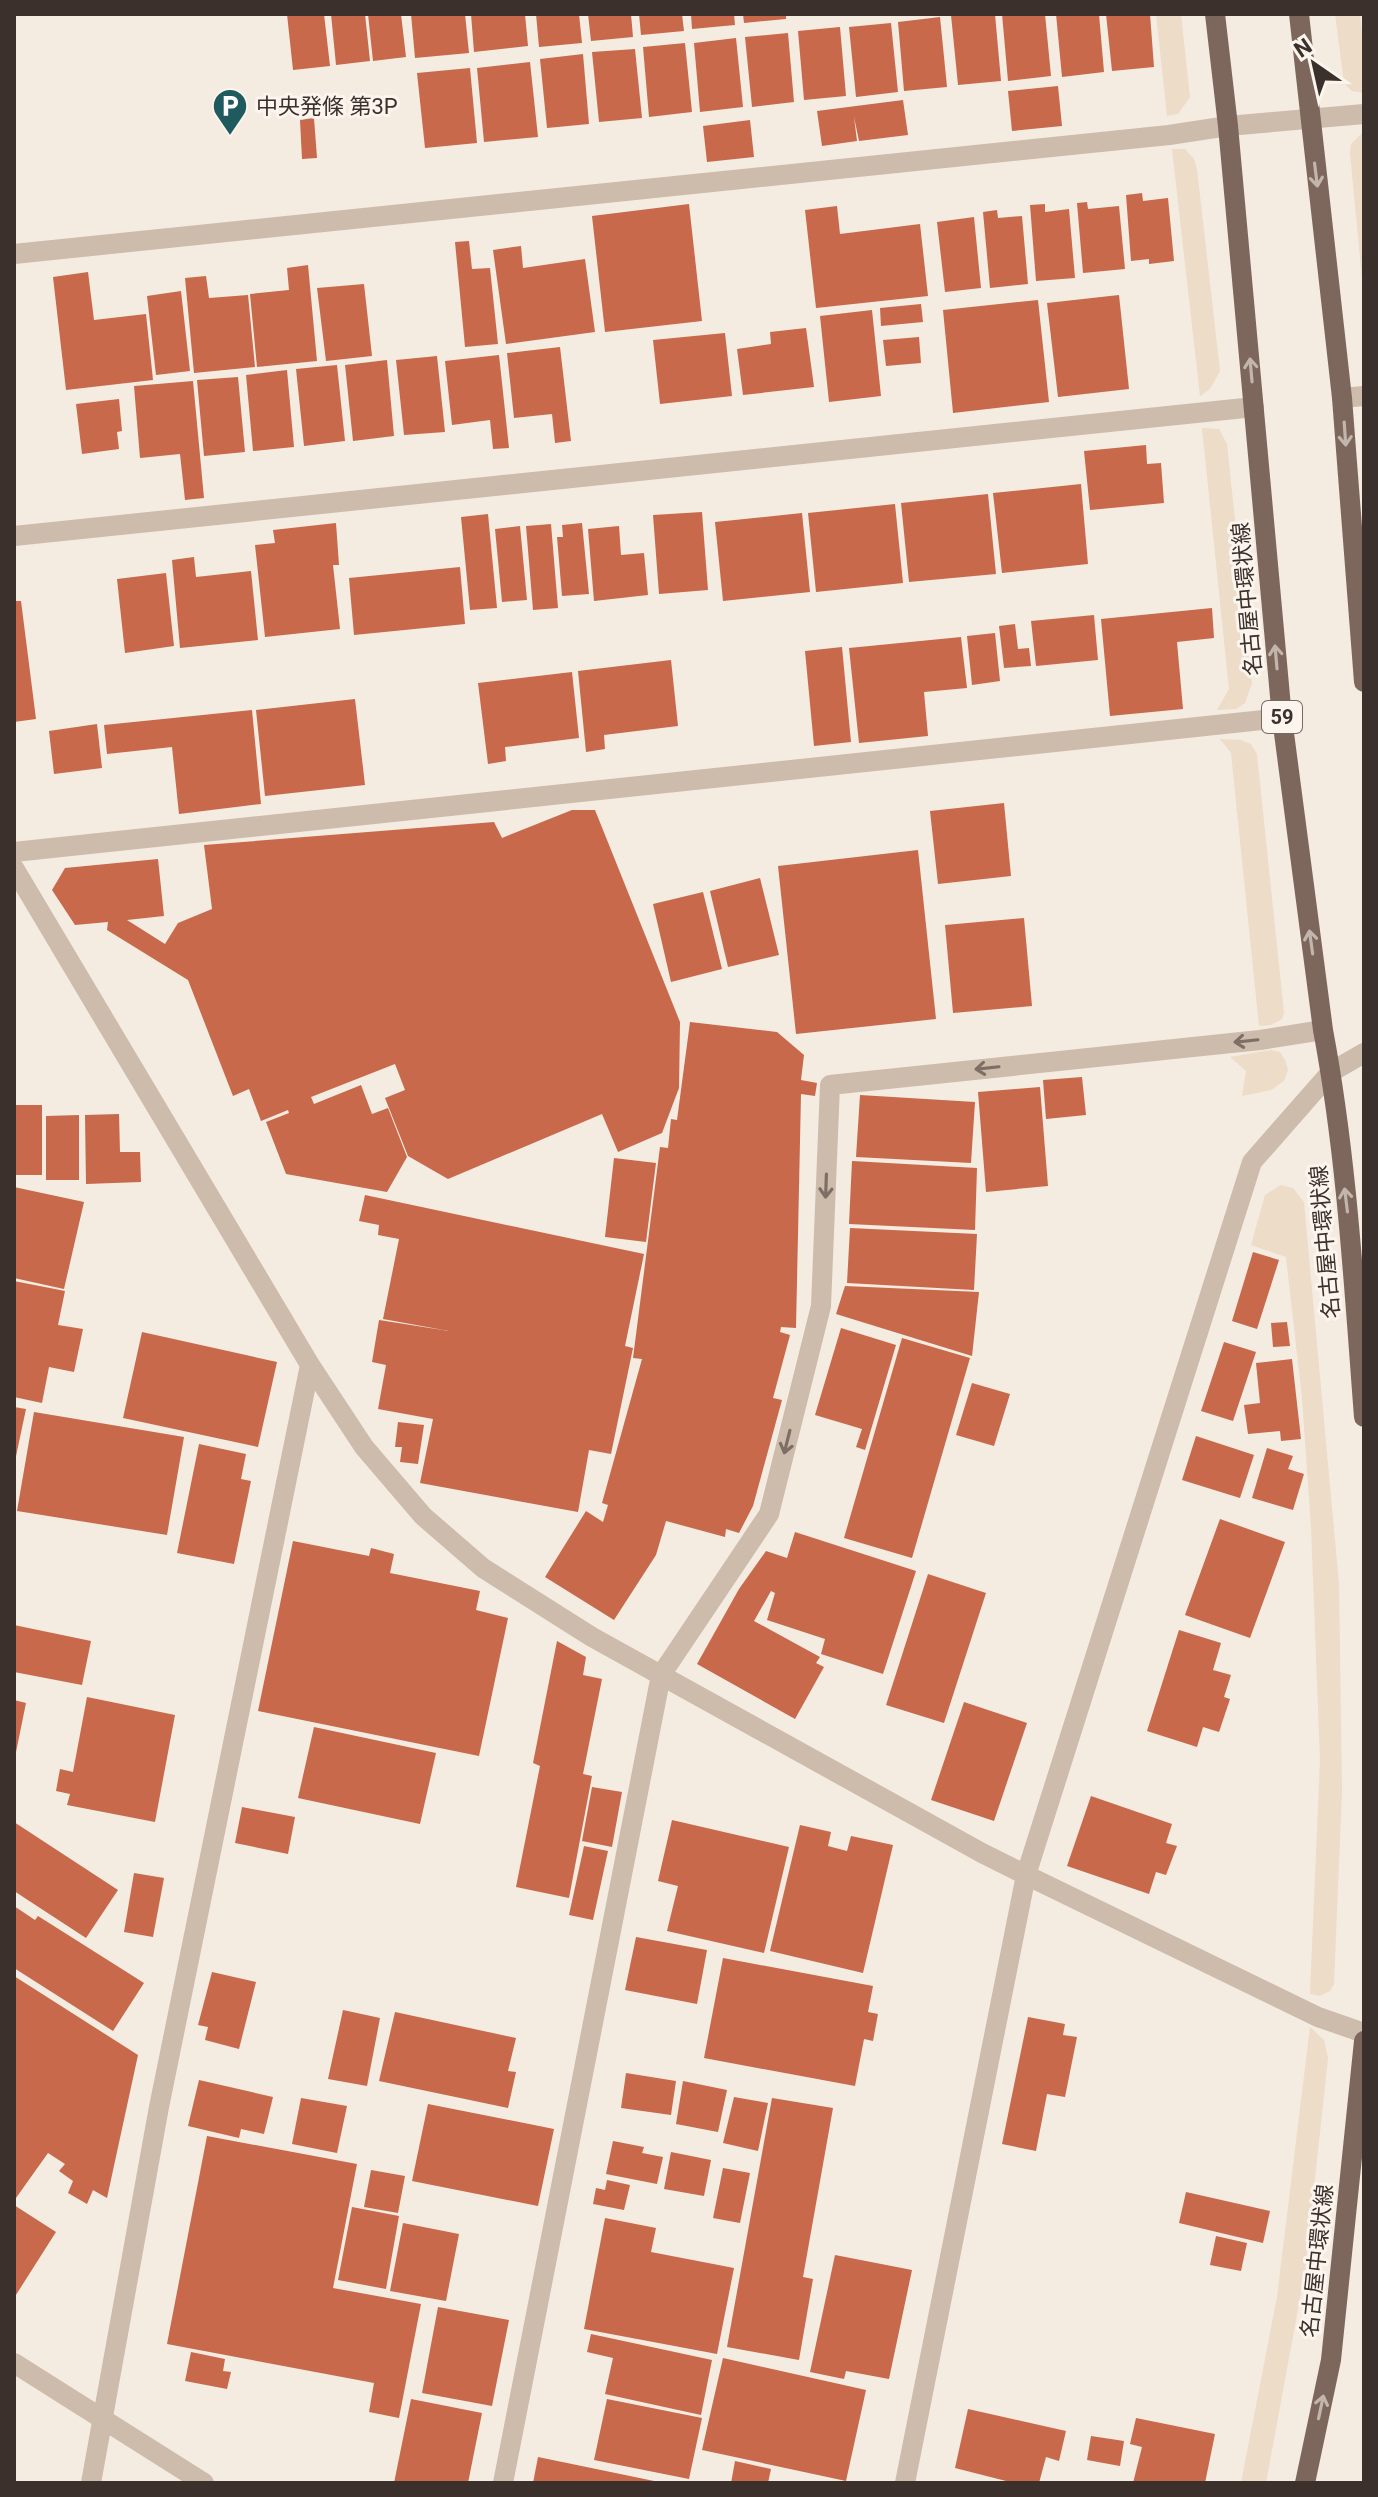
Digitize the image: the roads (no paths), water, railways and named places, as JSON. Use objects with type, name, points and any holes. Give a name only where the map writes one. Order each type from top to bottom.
[{"type":"main road","name":"名古屋中環状線","points":[[1215,14],[1282,718],[1349,1221],[1364,1417]]},
{"type":"main road","points":[[1299,14],[1342,398],[1364,682]]},
{"type":"main road","name":"名古屋中環状線","points":[[1305,2483],[1331,2360],[1364,2041]]},
{"type":"street","points":[[14,254],[1364,114]]},
{"type":"street","points":[[1342,398],[1364,396]]},
{"type":"street","points":[[14,536],[1254,407]]},
{"type":"street","points":[[14,852],[1282,718]]},
{"type":"street","points":[[14,868],[310,1365],[364,1447],[423,1516],[483,1568],[592,1637],[982,1853],[1318,2017],[1364,2033]]},
{"type":"street","points":[[503,2483],[661,1675],[769,1514],[821,1306],[830,1085],[1260,1040],[1323,1030]]},
{"type":"street","points":[[905,2483],[1026,1875],[1252,1162],[1331,1072],[1364,1053]]},
{"type":"street","points":[[91,2483],[159,2107],[310,1365]]},
{"type":"street","points":[[14,2363],[204,2483]]},
{"type":"place","name":"中央発條 第3P","points":[[230,137]]}]
